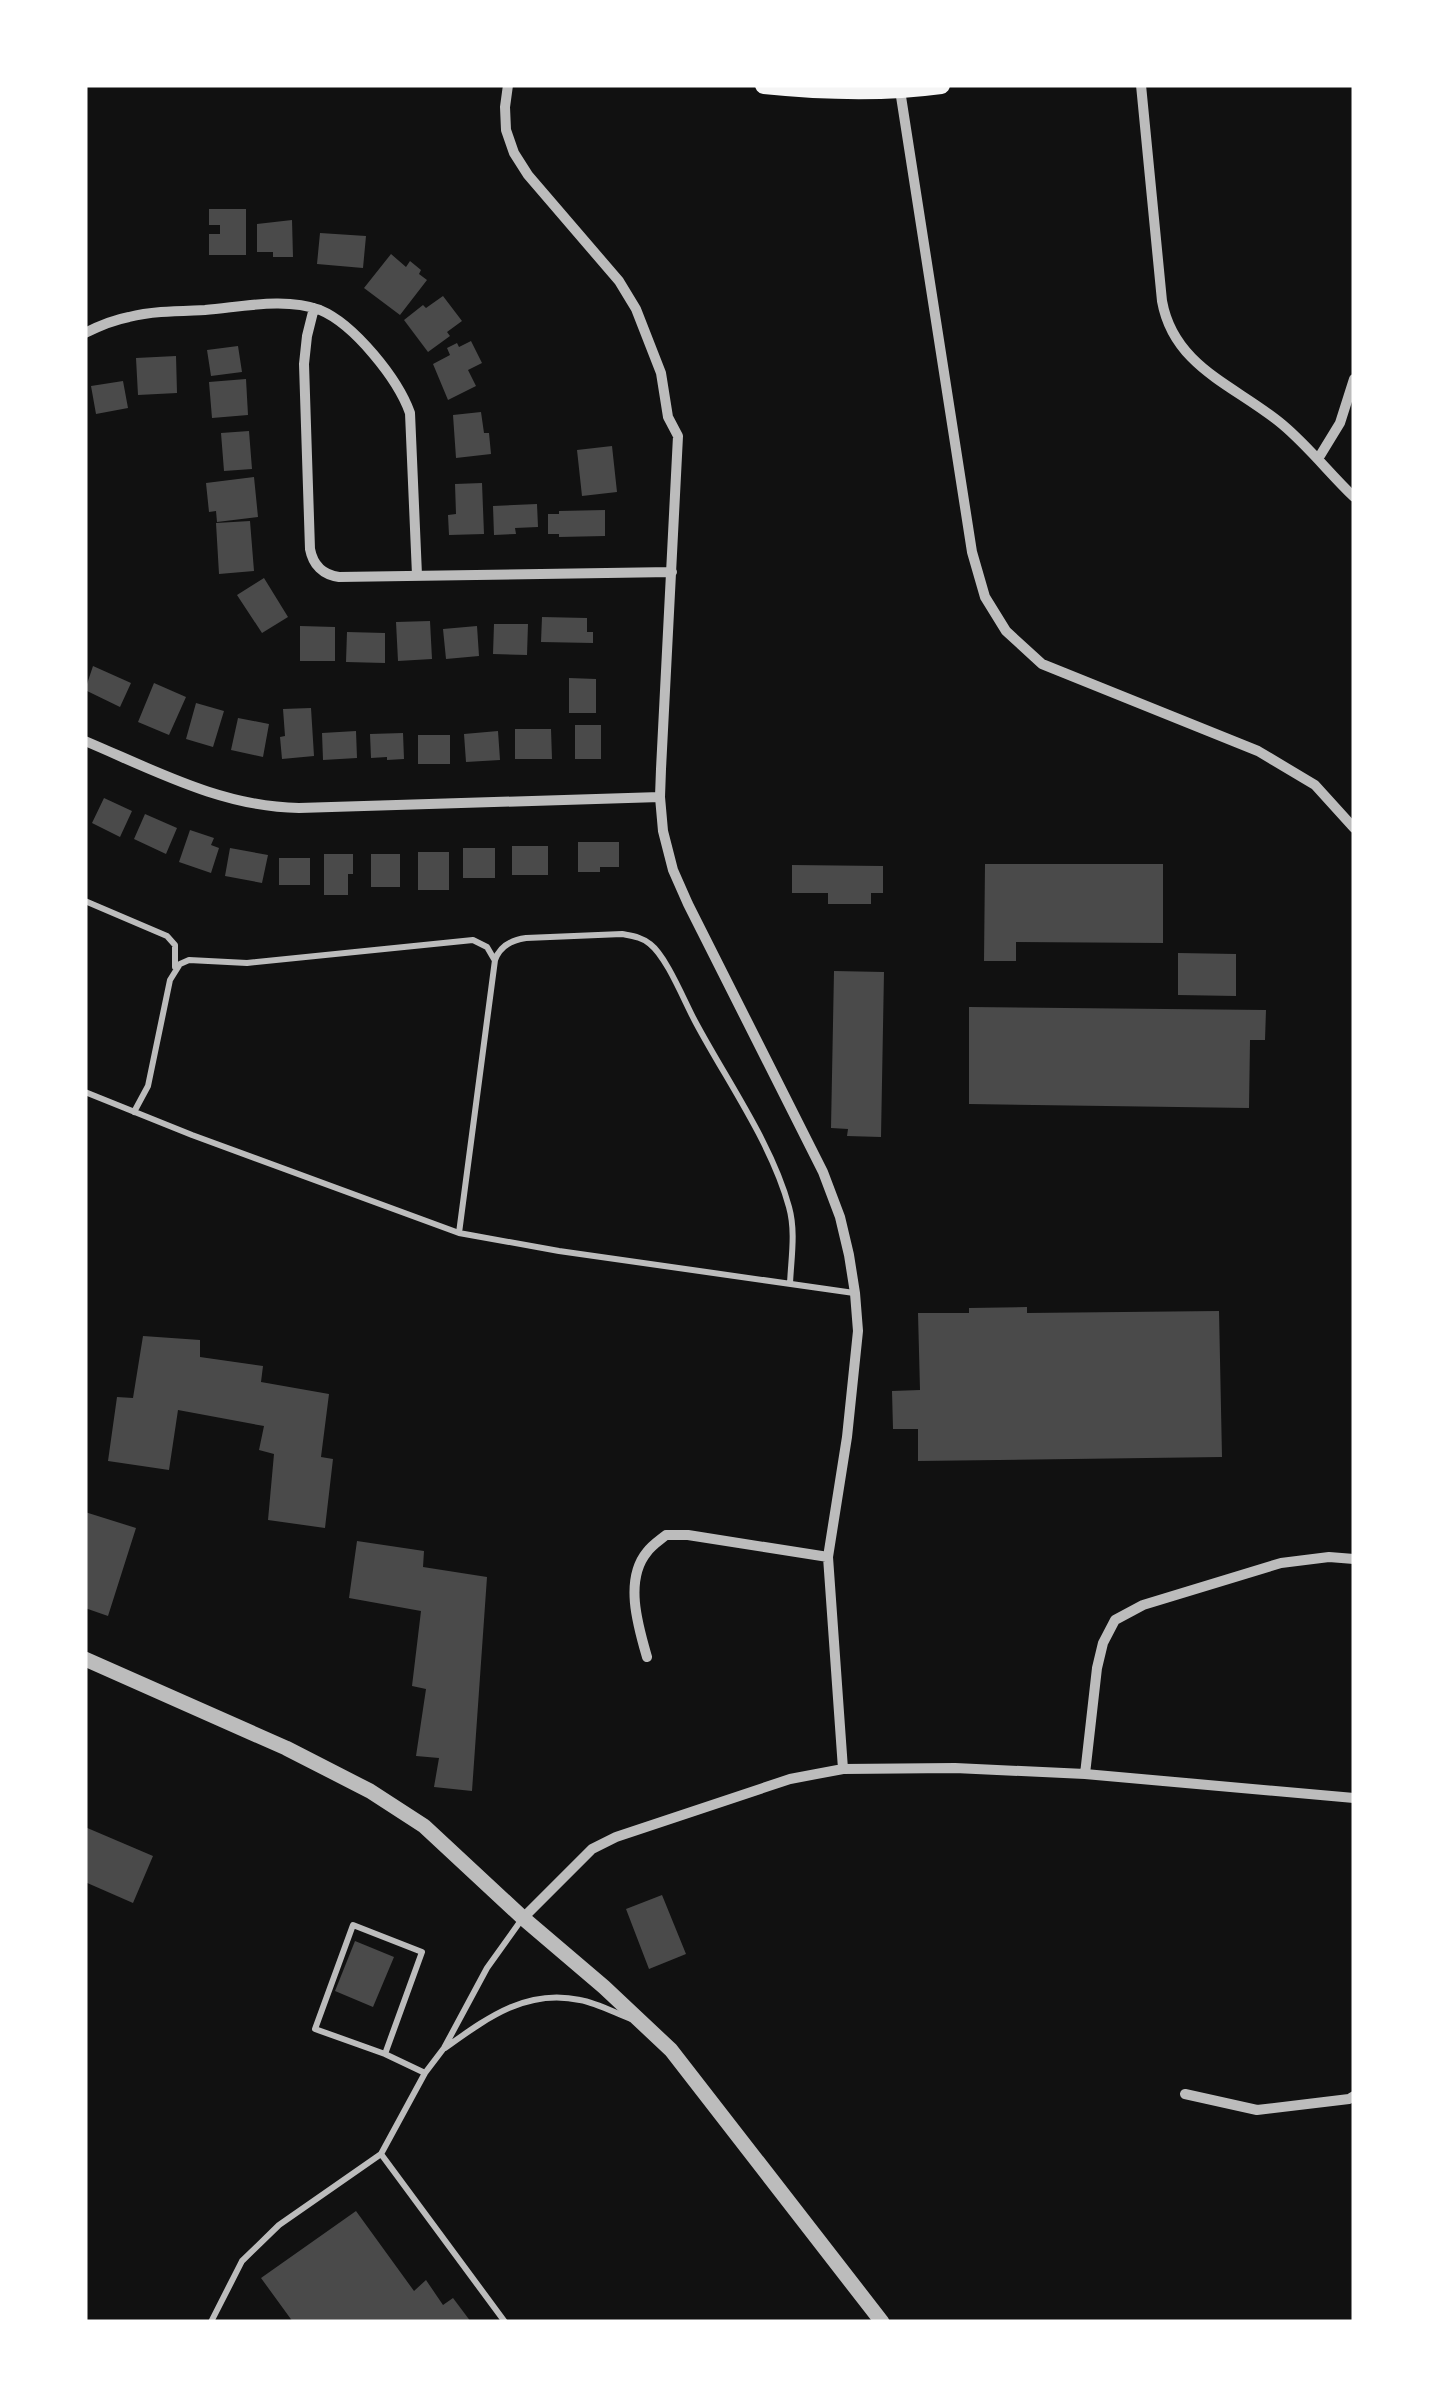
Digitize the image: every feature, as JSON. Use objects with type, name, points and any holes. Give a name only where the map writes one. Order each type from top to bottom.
[{"type":"main road","points":[[764,85],[900,90],[940,85]]},
{"type":"street","points":[[508,85],[506,130],[514,154],[528,176],[619,282],[650,339],[661,373],[668,416],[678,436],[660,797],[664,832],[673,870],[688,904],[823,1172],[840,1217],[856,1293],[858,1331],[828,1557],[843,1770]]},
{"type":"street","points":[[1140,85],[1162,302],[1170,330],[1196,363],[1281,423],[1354,497]]},
{"type":"street","points":[[900,90],[972,552],[986,597],[1006,631],[1042,664],[1258,751],[1315,785],[1354,828]]},
{"type":"street","points":[[85,332],[144,314],[274,304],[302,305],[336,319],[393,380],[406,402],[411,423],[417,575]]},
{"type":"street","points":[[314,308],[304,364],[311,556],[320,568],[332,576],[672,572]]},
{"type":"street","points":[[1318,459],[1340,423],[1354,379]]},
{"type":"street","points":[[85,741],[200,790],[269,806],[660,797]]},
{"type":"street","points":[[647,1657],[636,1614],[636,1571],[646,1552],[666,1535],[828,1557]]},
{"type":"street","points":[[1084,1774],[1096,1668],[1115,1620],[1143,1605],[1281,1563],[1328,1557],[1354,1559]]},
{"type":"street","points":[[85,1659],[286,1748],[370,1790],[424,1826],[671,2050],[882,2322]]},
{"type":"street","points":[[522,1918],[592,1849],[616,1837],[790,1779],[843,1770],[954,1768],[1084,1774],[1354,1798]]},
{"type":"street","points":[[1185,2094],[1258,2110],[1354,2096]]},
{"type":"lane","points":[[85,901],[167,936],[175,945],[174,971],[148,1086],[134,1112]]},
{"type":"lane","points":[[459,1232],[498,952],[514,940],[526,938],[637,936],[650,943],[660,956],[746,1112],[782,1187],[793,1228],[790,1284]]},
{"type":"lane","points":[[174,971],[188,960],[247,963],[472,940],[487,947],[495,960]]},
{"type":"lane","points":[[85,1092],[459,1232],[856,1293]]},
{"type":"lane","points":[[211,2322],[242,2261],[278,2225],[381,2154],[487,1968],[522,1918]]},
{"type":"lane","points":[[385,2054],[422,1952],[353,1926],[316,2030],[385,2054],[426,2074]]},
{"type":"lane","points":[[444,2048],[496,2012],[542,1998],[580,2000],[642,2023]]},
{"type":"lane","points":[[381,2154],[505,2322]]},
{"type":"building","points":[[209,209],[246,209],[246,255],[209,255],[209,234],[220,234],[220,225],[209,225]]},
{"type":"building","points":[[292,220],[293,257],[257,252],[257,224]]},
{"type":"building","points":[[320,233],[366,236],[363,268],[317,264]]},
{"type":"building","points":[[391,254],[406,267],[410,261],[427,280],[400,315],[364,288]]},
{"type":"building","points":[[443,296],[462,321],[428,352],[404,320]]},
{"type":"building","points":[[471,341],[482,363],[468,370],[476,386],[448,400],[433,364],[450,355],[447,348]]},
{"type":"building","points":[[238,346],[242,372],[211,376],[207,350]]},
{"type":"building","points":[[176,356],[177,393],[138,395],[136,358]]},
{"type":"building","points":[[246,379],[248,415],[212,418],[209,382]]},
{"type":"building","points":[[123,381],[128,408],[96,414],[91,386]]},
{"type":"building","points":[[481,412],[491,454],[456,458],[453,415]]},
{"type":"building","points":[[249,431],[252,469],[224,471],[221,433]]},
{"type":"building","points":[[612,446],[617,492],[582,496],[577,450]]},
{"type":"building","points":[[254,477],[258,517],[217,522],[216,511],[209,512],[206,483]]},
{"type":"building","points":[[482,483],[484,534],[449,535],[448,515],[456,514],[455,484]]},
{"type":"building","points":[[537,504],[538,527],[515,528],[516,534],[494,535],[493,506]]},
{"type":"building","points":[[605,510],[605,536],[548,534],[548,514]]},
{"type":"building","points":[[250,521],[254,571],[219,574],[216,523]]},
{"type":"building","points":[[264,578],[288,617],[262,633],[237,595]]},
{"type":"building","points":[[542,617],[587,618],[587,632],[593,632],[593,643],[541,642]]},
{"type":"building","points":[[430,621],[432,659],[398,661],[396,622]]},
{"type":"building","points":[[494,624],[528,624],[527,655],[493,654]]},
{"type":"building","points":[[300,626],[335,627],[335,661],[300,661]]},
{"type":"building","points":[[477,626],[479,656],[446,659],[443,629]]},
{"type":"building","points":[[347,632],[385,633],[385,663],[346,662]]},
{"type":"building","points":[[93,666],[131,683],[120,707],[85,690]]},
{"type":"building","points":[[569,678],[596,679],[596,713],[569,713]]},
{"type":"building","points":[[154,683],[186,697],[169,735],[138,722]]},
{"type":"building","points":[[196,703],[224,711],[213,747],[186,739]]},
{"type":"building","points":[[311,708],[314,756],[282,759],[283,709]]},
{"type":"building","points":[[238,718],[269,724],[263,757],[231,750]]},
{"type":"building","points":[[575,725],[601,725],[601,759],[575,759]]},
{"type":"building","points":[[515,729],[551,729],[552,759],[515,759]]},
{"type":"building","points":[[356,731],[357,758],[323,760],[322,733]]},
{"type":"building","points":[[498,731],[500,760],[466,762],[464,734]]},
{"type":"building","points":[[403,733],[404,759],[371,758],[370,734]]},
{"type":"building","points":[[418,735],[450,735],[450,764],[418,764]]},
{"type":"building","points":[[104,798],[132,811],[120,837],[92,823]]},
{"type":"building","points":[[145,814],[177,828],[166,854],[134,839]]},
{"type":"building","points":[[190,830],[214,838],[211,845],[219,848],[211,873],[179,862]]},
{"type":"building","points":[[578,842],[619,842],[619,867],[578,872]]},
{"type":"building","points":[[512,846],[548,846],[548,875],[512,875]]},
{"type":"building","points":[[230,848],[268,855],[262,883],[225,876]]},
{"type":"building","points":[[463,848],[495,848],[495,878],[463,878]]},
{"type":"building","points":[[418,852],[449,852],[449,890],[418,890]]},
{"type":"building","points":[[324,854],[353,854],[348,895],[324,895]]},
{"type":"building","points":[[371,854],[400,854],[400,887],[371,887]]},
{"type":"building","points":[[279,858],[310,858],[310,885],[279,885]]},
{"type":"building","points":[[985,864],[1163,864],[1163,943],[1016,942],[1016,961],[984,961]]},
{"type":"building","points":[[792,865],[883,866],[883,893],[871,893],[871,904],[828,904],[828,893],[792,893]]},
{"type":"building","points":[[1178,953],[1236,954],[1236,996],[1178,995]]},
{"type":"building","points":[[834,971],[884,972],[881,1137],[847,1136],[848,1129],[831,1128]]},
{"type":"building","points":[[969,1007],[1266,1010],[1265,1040],[1250,1040],[1249,1108],[969,1104]]},
{"type":"building","points":[[1027,1307],[1027,1313],[1219,1311],[1222,1457],[918,1461],[918,1429],[893,1429],[892,1391],[920,1390],[918,1313]]},
{"type":"building","points":[[143,1336],[200,1340],[200,1357],[263,1366],[261,1382],[329,1394],[321,1457],[333,1459],[325,1528],[268,1520],[274,1454],[259,1450],[264,1426],[178,1410],[169,1470],[108,1461],[117,1397],[133,1398]]},
{"type":"building","points":[[85,1512],[136,1528],[108,1616],[85,1608]]},
{"type":"building","points":[[357,1541],[424,1551],[423,1567],[487,1577],[472,1791],[434,1787],[439,1758],[416,1756],[426,1689],[412,1686],[421,1611],[349,1598]]},
{"type":"building","points":[[85,1827],[153,1856],[133,1903],[85,1882]]},
{"type":"building","points":[[662,1895],[686,1954],[649,1969],[626,1909]]},
{"type":"building","points":[[355,1941],[394,1957],[373,2007],[335,1991]]},
{"type":"building","points":[[356,2211],[414,2291],[426,2280],[443,2305],[453,2298],[471,2322],[293,2322],[261,2278]]}]
